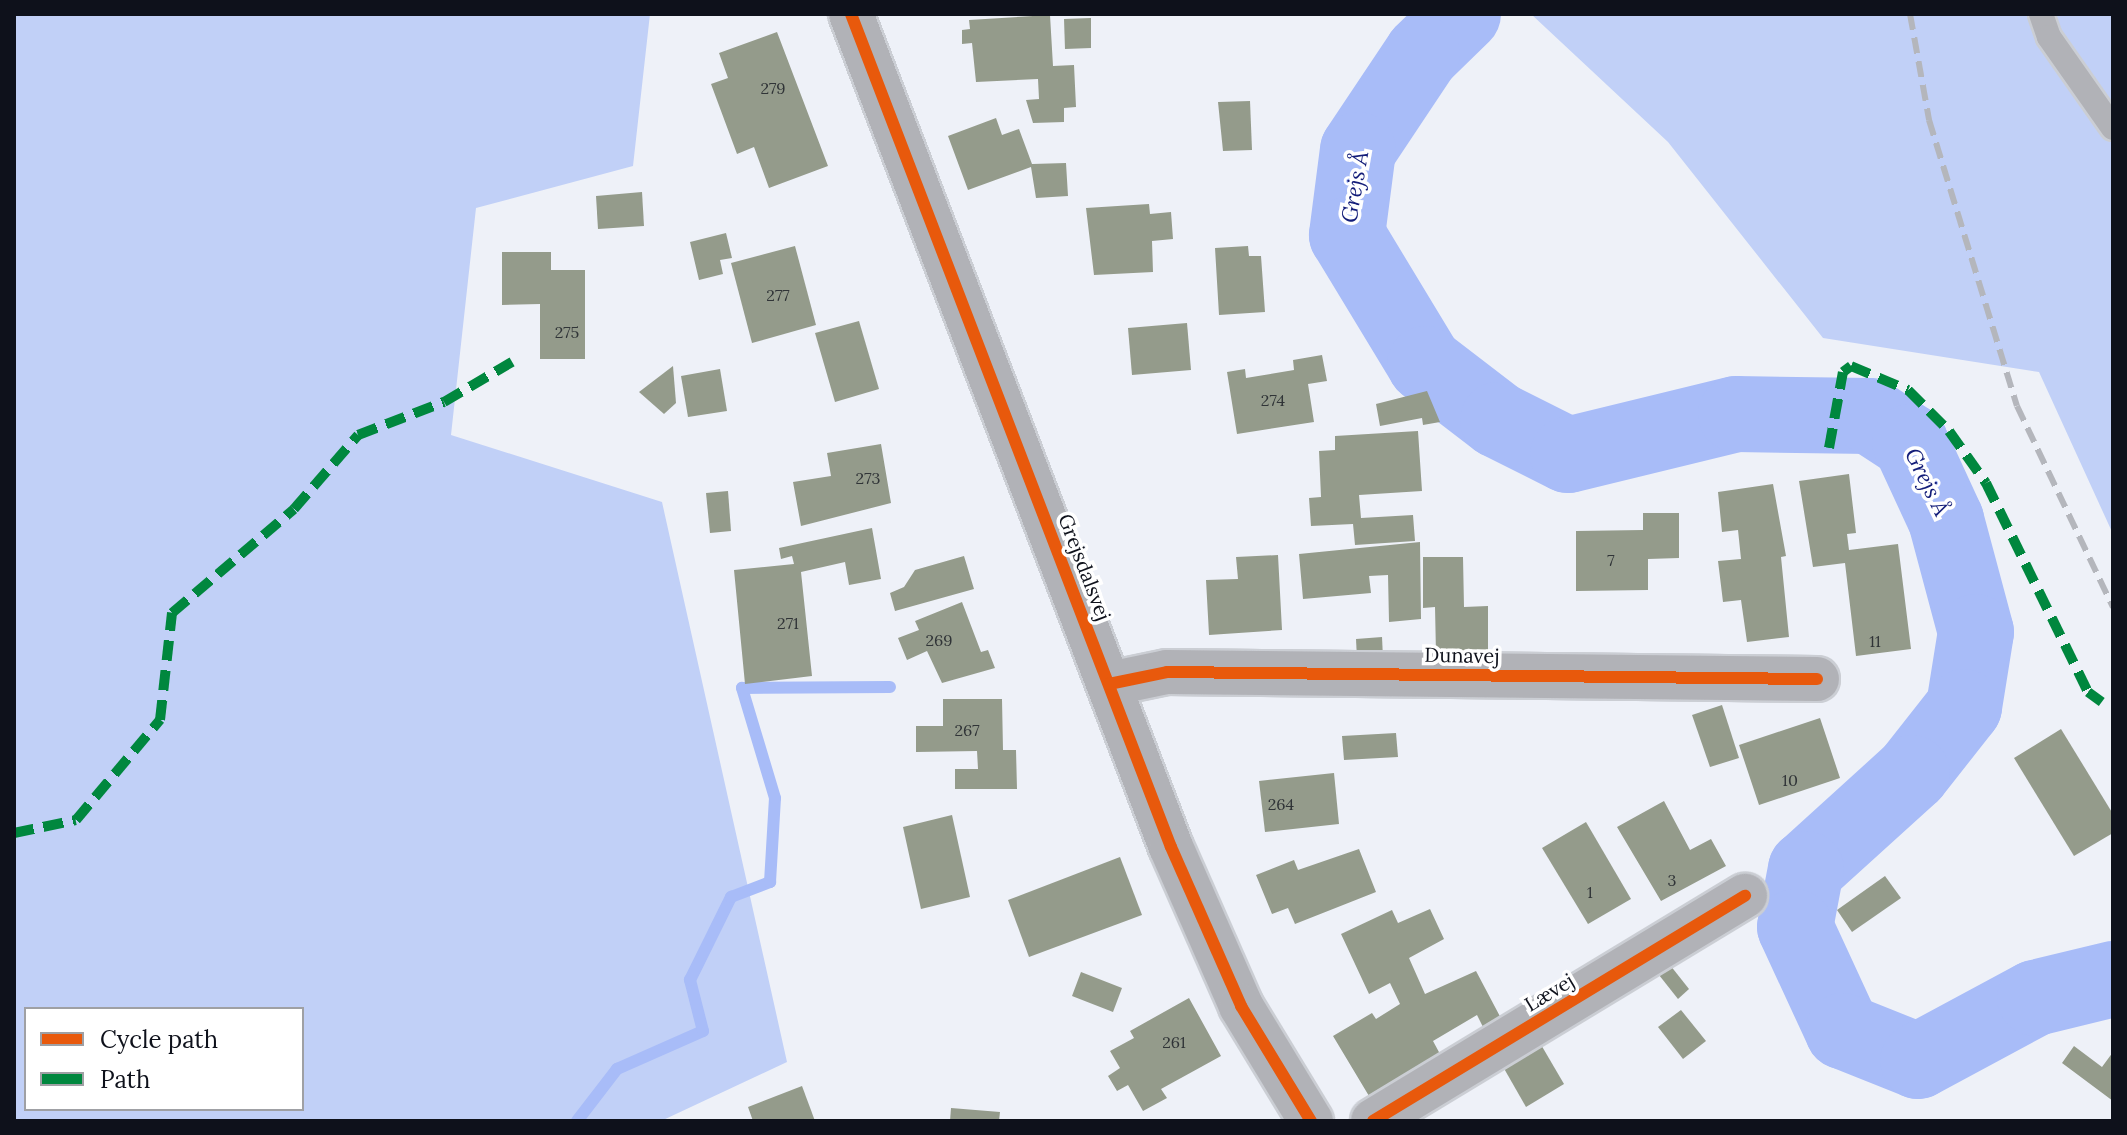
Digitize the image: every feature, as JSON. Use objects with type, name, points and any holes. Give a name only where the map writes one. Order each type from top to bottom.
[{"type":"street","name":"Grejsdalsvej","points":[[851,14],[1171,847],[1241,1006],[1311,1121]]},
{"type":"street","name":"Dunavej","points":[[1109,684],[1167,672],[1817,679]]},
{"type":"street","name":"Lævej","points":[[1373,1121],[1745,896]]},
{"type":"lane","points":[[2041,14],[2049,37],[2113,128]]},
{"type":"shaded area","points":[[14,14],[650,14],[633,166],[476,208],[451,435],[662,502],[787,1062],[661,1121],[14,1121]]},
{"type":"shaded area","points":[[1531,14],[2113,14],[2113,534],[2039,372],[1823,338],[1668,142]]},
{"type":"building","points":[[1050,15],[1053,66],[1074,65],[1076,107],[1064,108],[1064,122],[1033,123],[1026,100],[1039,99],[1038,79],[976,82],[972,43],[962,44],[962,30],[970,29],[969,20]]},
{"type":"building","points":[[1091,18],[1091,48],[1065,49],[1064,19]]},
{"type":"building","points":[[777,32],[828,166],[769,188],[754,147],[737,154],[711,84],[728,78],[719,53]]},
{"type":"building","points":[[1250,101],[1252,150],[1223,151],[1218,102]]},
{"type":"building","points":[[996,118],[1002,135],[1019,129],[1032,164],[1066,163],[1068,196],[1036,198],[1031,167],[968,190],[948,136]]},
{"type":"building","points":[[642,192],[644,226],[598,229],[596,196]]},
{"type":"building","points":[[1149,204],[1150,214],[1171,212],[1173,239],[1152,241],[1153,272],[1094,275],[1086,208]]},
{"type":"building","points":[[726,233],[732,258],[720,260],[723,274],[699,280],[690,242]]},
{"type":"building","points":[[795,246],[816,325],[752,343],[731,263]]},
{"type":"building","points":[[1248,246],[1249,256],[1261,256],[1265,312],[1219,315],[1215,248]]},
{"type":"building","points":[[502,252],[551,252],[551,270],[585,270],[585,359],[540,359],[540,304],[502,305]]},
{"type":"building","points":[[859,321],[879,389],[835,402],[815,333]]},
{"type":"building","points":[[1187,323],[1191,370],[1132,375],[1128,328]]},
{"type":"building","points":[[1322,355],[1327,381],[1308,384],[1314,422],[1237,434],[1227,372],[1245,369],[1246,378],[1294,370],[1293,360]]},
{"type":"building","points":[[673,366],[676,403],[664,414],[639,392]]},
{"type":"building","points":[[720,369],[727,411],[688,417],[681,376]]},
{"type":"building","points":[[1427,391],[1440,422],[1423,425],[1422,418],[1380,426],[1376,404]]},
{"type":"building","points":[[1418,431],[1422,491],[1359,495],[1361,518],[1413,515],[1415,541],[1355,545],[1353,524],[1311,526],[1309,498],[1321,497],[1319,451],[1335,450],[1335,436]]},
{"type":"building","points":[[881,444],[891,503],[801,526],[793,482],[831,476],[827,453]]},
{"type":"building","points":[[1849,474],[1856,533],[1847,534],[1849,550],[1898,544],[1911,649],[1856,656],[1845,563],[1813,567],[1799,481]]},
{"type":"building","points":[[1773,484],[1786,556],[1781,557],[1789,637],[1747,642],[1741,600],[1723,602],[1718,561],[1741,559],[1738,530],[1722,532],[1718,492]]},
{"type":"building","points":[[728,491],[731,531],[710,533],[706,493]]},
{"type":"building","points":[[1643,513],[1679,513],[1679,558],[1648,559],[1648,590],[1576,591],[1576,531],[1643,530]]},
{"type":"building","points":[[872,528],[881,579],[849,585],[845,562],[801,572],[812,676],[745,684],[734,570],[794,564],[792,556],[781,559],[779,548]]},
{"type":"building","points":[[1420,542],[1421,619],[1389,622],[1388,575],[1369,576],[1371,593],[1303,599],[1299,554]]},
{"type":"building","points":[[1278,555],[1282,630],[1209,635],[1206,580],[1238,579],[1236,557]]},
{"type":"building","points":[[964,556],[974,589],[895,611],[890,593],[904,587],[915,570]]},
{"type":"building","points":[[1423,557],[1463,557],[1464,607],[1488,606],[1488,653],[1436,654],[1435,607],[1423,608]]},
{"type":"building","points":[[962,602],[981,652],[988,650],[995,668],[942,683],[927,651],[907,660],[898,638],[919,630],[915,621]]},
{"type":"building","points":[[1382,637],[1383,658],[1357,659],[1356,639]]},
{"type":"building","points":[[943,699],[1002,699],[1003,750],[1016,750],[1017,789],[955,789],[955,769],[978,769],[977,751],[916,752],[916,726],[943,726]]},
{"type":"building","points":[[1722,705],[1739,758],[1710,767],[1692,715]]},
{"type":"building","points":[[1820,718],[1840,778],[1759,805],[1739,745]]},
{"type":"building","points":[[2061,729],[2113,814],[2113,833],[2074,856],[2014,758]]},
{"type":"building","points":[[1396,733],[1398,757],[1344,760],[1342,736]]},
{"type":"building","points":[[1334,773],[1339,824],[1265,832],[1259,781]]},
{"type":"building","points":[[1664,801],[1690,850],[1711,839],[1726,866],[1661,901],[1617,827]]},
{"type":"building","points":[[952,815],[970,897],[921,909],[903,827]]},
{"type":"building","points":[[1586,822],[1631,899],[1588,924],[1542,848]]},
{"type":"building","points":[[1359,849],[1376,892],[1295,924],[1288,908],[1272,914],[1256,875],[1294,860],[1298,870]]},
{"type":"building","points":[[1120,857],[1142,915],[1029,957],[1008,900]]},
{"type":"building","points":[[1885,876],[1901,898],[1852,932],[1837,910]]},
{"type":"building","points":[[1430,909],[1444,939],[1409,958],[1425,994],[1476,971],[1504,1024],[1486,1033],[1477,1015],[1433,1041],[1440,1054],[1369,1096],[1333,1036],[1372,1013],[1376,1019],[1400,1004],[1390,983],[1369,994],[1341,934],[1392,910],[1398,923]]},
{"type":"building","points":[[1670,965],[1689,989],[1678,999],[1659,975]]},
{"type":"building","points":[[1081,972],[1122,988],[1113,1012],[1072,996]]},
{"type":"building","points":[[1189,998],[1221,1056],[1161,1089],[1167,1098],[1143,1111],[1128,1085],[1117,1091],[1108,1076],[1120,1068],[1110,1051],[1134,1038],[1130,1031]]},
{"type":"building","points":[[1681,1010],[1706,1041],[1683,1059],[1658,1027]]},
{"type":"building","points":[[1540,1043],[1564,1084],[1526,1107],[1502,1065]]},
{"type":"building","points":[[2074,1046],[2102,1067],[2113,1052],[2113,1101],[2062,1063]]},
{"type":"building","points":[[802,1086],[815,1121],[753,1121],[748,1107]]},
{"type":"building","points":[[951,1108],[1000,1112],[999,1121],[950,1121]]},
{"type":"waterway","name":"Grejs Å","points":[[1463,14],[1422,54],[1358,150],[1347,235],[1425,364],[1498,420],[1568,455],[1736,414],[1870,416],[1910,442],[1946,520],[1976,632],[1964,707],[1912,773],[1806,869],[1795,927],[1843,1031],[1918,1061],[2035,998],[2113,979]]},
{"type":"waterway","points":[[577,1121],[617,1069],[703,1031],[690,980],[731,897],[770,882],[775,798],[742,688],[890,687]]},
{"type":"railway","points":[[1910,14],[1929,120],[2017,406],[2113,607]]},
{"type":"marked path","points":[[14,833],[76,820],[160,720],[172,613],[294,509],[358,435],[444,402],[512,362]]},
{"type":"marked path","points":[[1829,448],[1843,372],[1851,366],[1908,390],[1949,431],[1986,483],[2088,692],[2102,702]]},
{"type":"cycle path","points":[[851,14],[1171,847],[1241,1006],[1311,1121]]},
{"type":"cycle path","points":[[1109,684],[1167,672],[1817,679]]},
{"type":"cycle path","points":[[1373,1121],[1745,896]]}]
